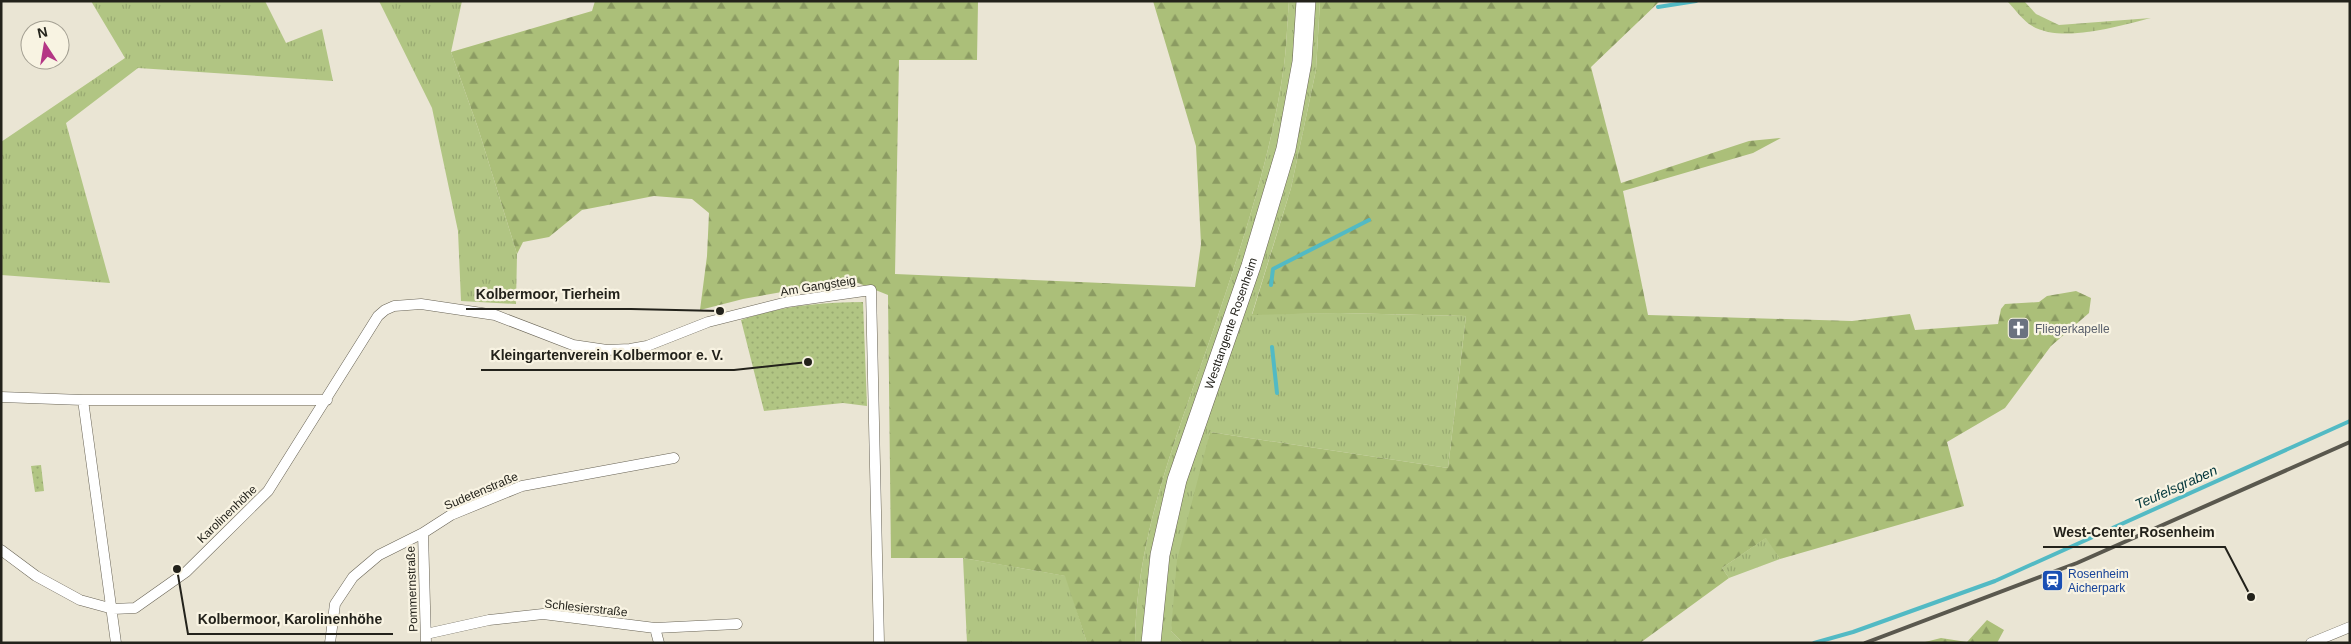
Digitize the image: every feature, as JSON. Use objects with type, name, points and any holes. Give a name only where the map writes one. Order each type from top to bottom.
[{"type":"highway","name":"Westtangente Rosenheim","points":[[1151,643],[1160,555],[1177,480],[1251,266],[1286,149],[1302,62],[1306,1]]},
{"type":"street","name":"Am Gangsteig","points":[[490,314],[572,344],[608,350],[630,349],[646,346],[708,322],[777,304],[871,290],[879,643]]},
{"type":"street","name":"Karolinenhöhe","points":[[1,550],[36,576],[80,600],[113,609],[135,608],[186,572],[268,491],[327,400],[378,316],[385,310],[394,306],[421,304],[490,314]]},
{"type":"street","points":[[1,397],[82,400],[327,400]]},
{"type":"street","points":[[82,400],[113,609],[116,643]]},
{"type":"street","name":"Sudetenstraße","points":[[330,643],[335,604],[353,576],[379,555],[423,534],[451,515],[522,486],[674,458]]},
{"type":"street","name":"Pommernstraße","points":[[423,534],[426,639]]},
{"type":"street","name":"Schlesierstraße","points":[[426,639],[489,620],[543,614],[655,628],[737,624]]},
{"type":"street","points":[[2311,643],[2350,626]]},
{"type":"street","points":[[655,628],[659,643]]},
{"type":"street","points":[[2337,632],[2342,643]]},
{"type":"green space","points":[[91,1],[265,1],[286,43],[322,29],[333,81],[138,68],[66,123],[110,283],[1,275],[1,142],[125,58]]},
{"type":"green space","points":[[379,1],[462,1],[451,52],[478,128],[517,254],[516,304],[461,301],[458,231],[432,108]]},
{"type":"green space","points":[[595,1],[1037,1],[978,2],[977,60],[899,60],[895,274],[1195,287],[1201,244],[1196,146],[1153,1],[1289,1],[1284,65],[1272,131],[1256,197],[1236,261],[1162,481],[1143,561],[1137,602],[1135,643],[1087,643],[1065,576],[963,558],[891,558],[888,295],[858,283],[799,289],[743,299],[700,310],[707,256],[709,213],[692,199],[654,196],[582,210],[549,237],[523,242],[517,254],[478,128],[451,52],[592,11]]},
{"type":"green space","points":[[1289,1],[1320,1],[1316,70],[1291,188],[1252,314],[1340,313],[1466,316],[1448,468],[1210,432],[1171,631],[1183,643],[1135,643],[1137,602],[1143,561],[1162,481],[1236,261],[1256,197],[1272,131],[1284,65]]},
{"type":"green space","points":[[1320,1],[1660,1],[1591,67],[1621,183],[1749,141],[1781,138],[1753,153],[1623,191],[1648,315],[1852,321],[1910,314],[1915,330],[1998,324],[2001,309],[2005,304],[2039,302],[2047,296],[2076,291],[2091,298],[2089,313],[2051,346],[2005,408],[1947,442],[1964,506],[1780,559],[1766,538],[1722,568],[1729,578],[1640,643],[1183,643],[1171,631],[1177,560],[1210,432],[1448,468],[1466,316],[1340,313],[1252,315],[1291,188],[1316,70]]},
{"type":"green space","points":[[2007,1],[2024,1],[2036,14],[2059,25],[2151,18],[2089,32],[2056,33],[2042,30],[2029,24]]},
{"type":"green space","points":[[863,302],[867,406],[843,403],[764,411],[741,320],[772,311],[801,306]]},
{"type":"green space","points":[[41,465],[44,491],[35,492],[31,466]]},
{"type":"green space","points":[[1767,537],[1780,559],[1729,578],[1722,568]]},
{"type":"green space","points":[[963,558],[1066,576],[1087,643],[967,643]]},
{"type":"green space","points":[[1987,620],[2004,630],[1997,643],[1921,643],[1941,638],[1967,642]]},
{"type":"waterway","points":[[1658,7],[1696,1]]},
{"type":"waterway","points":[[1271,285],[1273,269],[1369,220]]},
{"type":"waterway","points":[[1272,347],[1277,393]]},
{"type":"waterway","name":"Teufelsgraben","points":[[1814,643],[1853,632],[1995,581],[2350,421]]},
{"type":"railway","points":[[1865,643],[2077,563],[2350,442]]},
{"type":"place","name":"Kolbermoor, Tierheim","points":[[720,311]]},
{"type":"place","name":"Fliegerkapelle","points":[[2019,329]]},
{"type":"place","name":"Kleingartenverein Kolbermoor e. V.","points":[[808,362]]},
{"type":"place","name":"Kolbermoor, Karolinenhöhe","points":[[177,569]]},
{"type":"place","name":"Rosenheim Aicherpark","points":[[2052,581]]},
{"type":"place","name":"West-Center Rosenheim","points":[[2251,597]]}]
